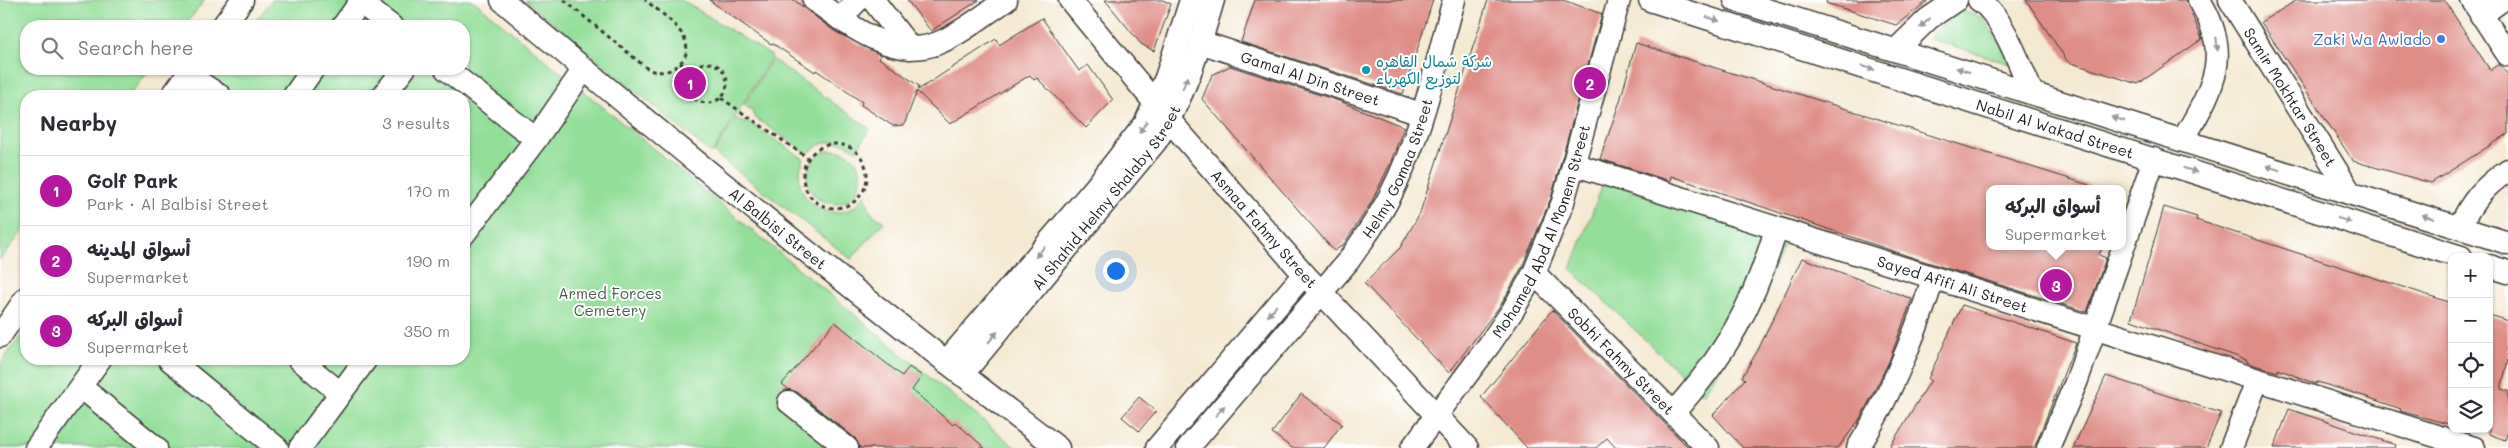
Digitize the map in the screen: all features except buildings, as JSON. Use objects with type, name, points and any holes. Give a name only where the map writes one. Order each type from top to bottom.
[{"type":"street","points":[[227,20],[242,0]]},
{"type":"street","name":"Al Balbisi Street","points":[[502,0],[584,69],[954,368],[1058,448]]},
{"type":"street","points":[[814,0],[840,19],[887,44],[910,48],[924,48],[950,38],[1006,0]]},
{"type":"street","points":[[840,19],[858,0]]},
{"type":"street","points":[[873,0],[910,48]]},
{"type":"street","name":"Asmaa Fahmy Street","points":[[1070,0],[1162,112],[1304,274],[1467,448]]},
{"type":"street","name":"Al Shahid Helmy Shalaby Street","points":[[954,368],[1148,152],[1162,112],[1172,60],[1191,0]]},
{"type":"street","name":"Al Shahid Helmy Shalaby Street","points":[[1162,112],[1200,42],[1213,0]]},
{"type":"street","name":"Helmy Gomaa Street","points":[[1188,448],[1349,260],[1380,213],[1405,162],[1454,0]]},
{"type":"street","name":"Mohamed Abd Al Monem Street","points":[[1412,448],[1499,331],[1534,273],[1556,220],[1574,164],[1619,0]]},
{"type":"street","name":"Nabil Al Wakad Street","points":[[1650,0],[2448,253]]},
{"type":"street","name":"Nabil Al Wakad Street","points":[[1735,0],[1897,49],[2508,243]]},
{"type":"street","points":[[1897,49],[1928,19],[1956,0]]},
{"type":"street","points":[[1980,0],[1986,4],[2005,34],[2032,92]]},
{"type":"street","points":[[2183,140],[2207,98],[2217,67],[2216,34],[2210,18],[2199,0]]},
{"type":"street","name":"Samir Mokhtar Street","points":[[2230,0],[2350,192]]},
{"type":"street","points":[[2502,0],[2476,7],[2508,55]]},
{"type":"street","points":[[347,20],[361,1],[384,20]]},
{"type":"street","points":[[1781,40],[1789,16]]},
{"type":"street","name":"Gamal Al Din Street","points":[[1200,42],[1421,114]]},
{"type":"street","points":[[470,226],[536,139],[584,69]]},
{"type":"street","points":[[176,90],[188,75]]},
{"type":"street","points":[[194,75],[212,90]]},
{"type":"street","points":[[298,90],[309,75]]},
{"type":"street","points":[[388,90],[399,75]]},
{"type":"street","points":[[451,75],[462,90]]},
{"type":"street","points":[[470,100],[536,139]]},
{"type":"street","points":[[2126,240],[2154,159]]},
{"type":"street","name":"Sayed Afifi Ali Street","points":[[1574,164],[1933,279],[2474,448]]},
{"type":"street","points":[[2460,227],[2468,208],[2478,194],[2508,170]]},
{"type":"street","points":[[1673,413],[1706,375],[1726,348],[1747,311],[1764,272],[1776,229]]},
{"type":"street","points":[[2048,448],[2077,380],[2123,250]]},
{"type":"street","points":[[2493,267],[2508,272]]},
{"type":"street","name":"Sobhi Fahmy Street","points":[[1534,273],[1708,448]]},
{"type":"street","points":[[1157,448],[1304,274]]},
{"type":"street","points":[[1858,448],[1884,403],[1906,358],[1933,279]]},
{"type":"street","points":[[0,336],[20,307]]},
{"type":"street","points":[[36,448],[96,365]]},
{"type":"street","points":[[176,365],[277,448]]},
{"type":"street","points":[[306,365],[340,392]]},
{"type":"street","points":[[300,448],[361,365]]},
{"type":"street","points":[[2231,448],[2257,381]]},
{"type":"street","points":[[81,387],[133,441],[156,448]]},
{"type":"street","points":[[789,402],[847,448]]},
{"type":"path","points":[[564,0],[649,70],[662,72],[675,68],[680,63],[686,50],[684,37],[676,26],[645,0]]},
{"type":"path","points":[[680,63],[691,71]]},
{"type":"path","points":[[702,63],[709,63],[721,68],[727,80],[725,93],[721,98],[708,104],[702,103],[690,96],[686,83],[691,71],[702,63]]},
{"type":"path","points":[[721,98],[808,158]]},
{"type":"path","points":[[831,145],[840,145],[856,153],[866,168],[867,177],[861,195],[847,206],[838,208],[829,208],[813,200],[804,184],[804,166],[808,158],[814,152],[831,145]]},
{"type":"green space","points":[[0,0],[205,0],[189,20],[20,20],[20,75],[145,75],[134,90],[20,90],[20,235],[0,260]]},
{"type":"green space","name":"Armed Forces Cemetery","points":[[272,0],[473,0],[1016,448],[0,448],[0,364],[20,337],[20,365],[470,365],[470,90],[204,90],[216,75],[470,75],[470,20],[257,20]]},
{"type":"green space","points":[[525,0],[682,0],[772,56],[712,154]]},
{"type":"green space","points":[[1965,12],[1983,18],[2014,65],[1928,38],[1952,15]]},
{"type":"green space","points":[[772,59],[870,129],[857,150],[845,144],[832,142],[819,145],[808,154],[754,117],[752,110],[744,105]]},
{"type":"green space","points":[[736,118],[744,123],[749,122],[804,159],[800,174],[801,188],[807,199],[817,207],[829,212],[842,212],[854,206],[865,195],[871,213],[884,222],[851,259],[714,153]]},
{"type":"green space","points":[[834,150],[844,152],[853,158],[859,167],[861,177],[859,187],[853,196],[844,202],[834,204],[824,202],[815,196],[809,187],[807,177],[809,167],[815,158],[824,152]]},
{"type":"green space","points":[[1604,181],[1785,243],[1751,318],[1703,395],[1571,269]]},
{"type":"place","name":"Zaki Wa Awlado","points":[[2441,39]]},
{"type":"place","name":"شركة شمال القاهره لتوزيع الكهرباء","points":[[1366,70]]},
{"type":"place","name":"Golf Park","points":[[690,83]]},
{"type":"place","name":"أسواق المدينه","points":[[1590,83]]},
{"type":"place","name":"أسواق البركه","points":[[2056,285]]}]
